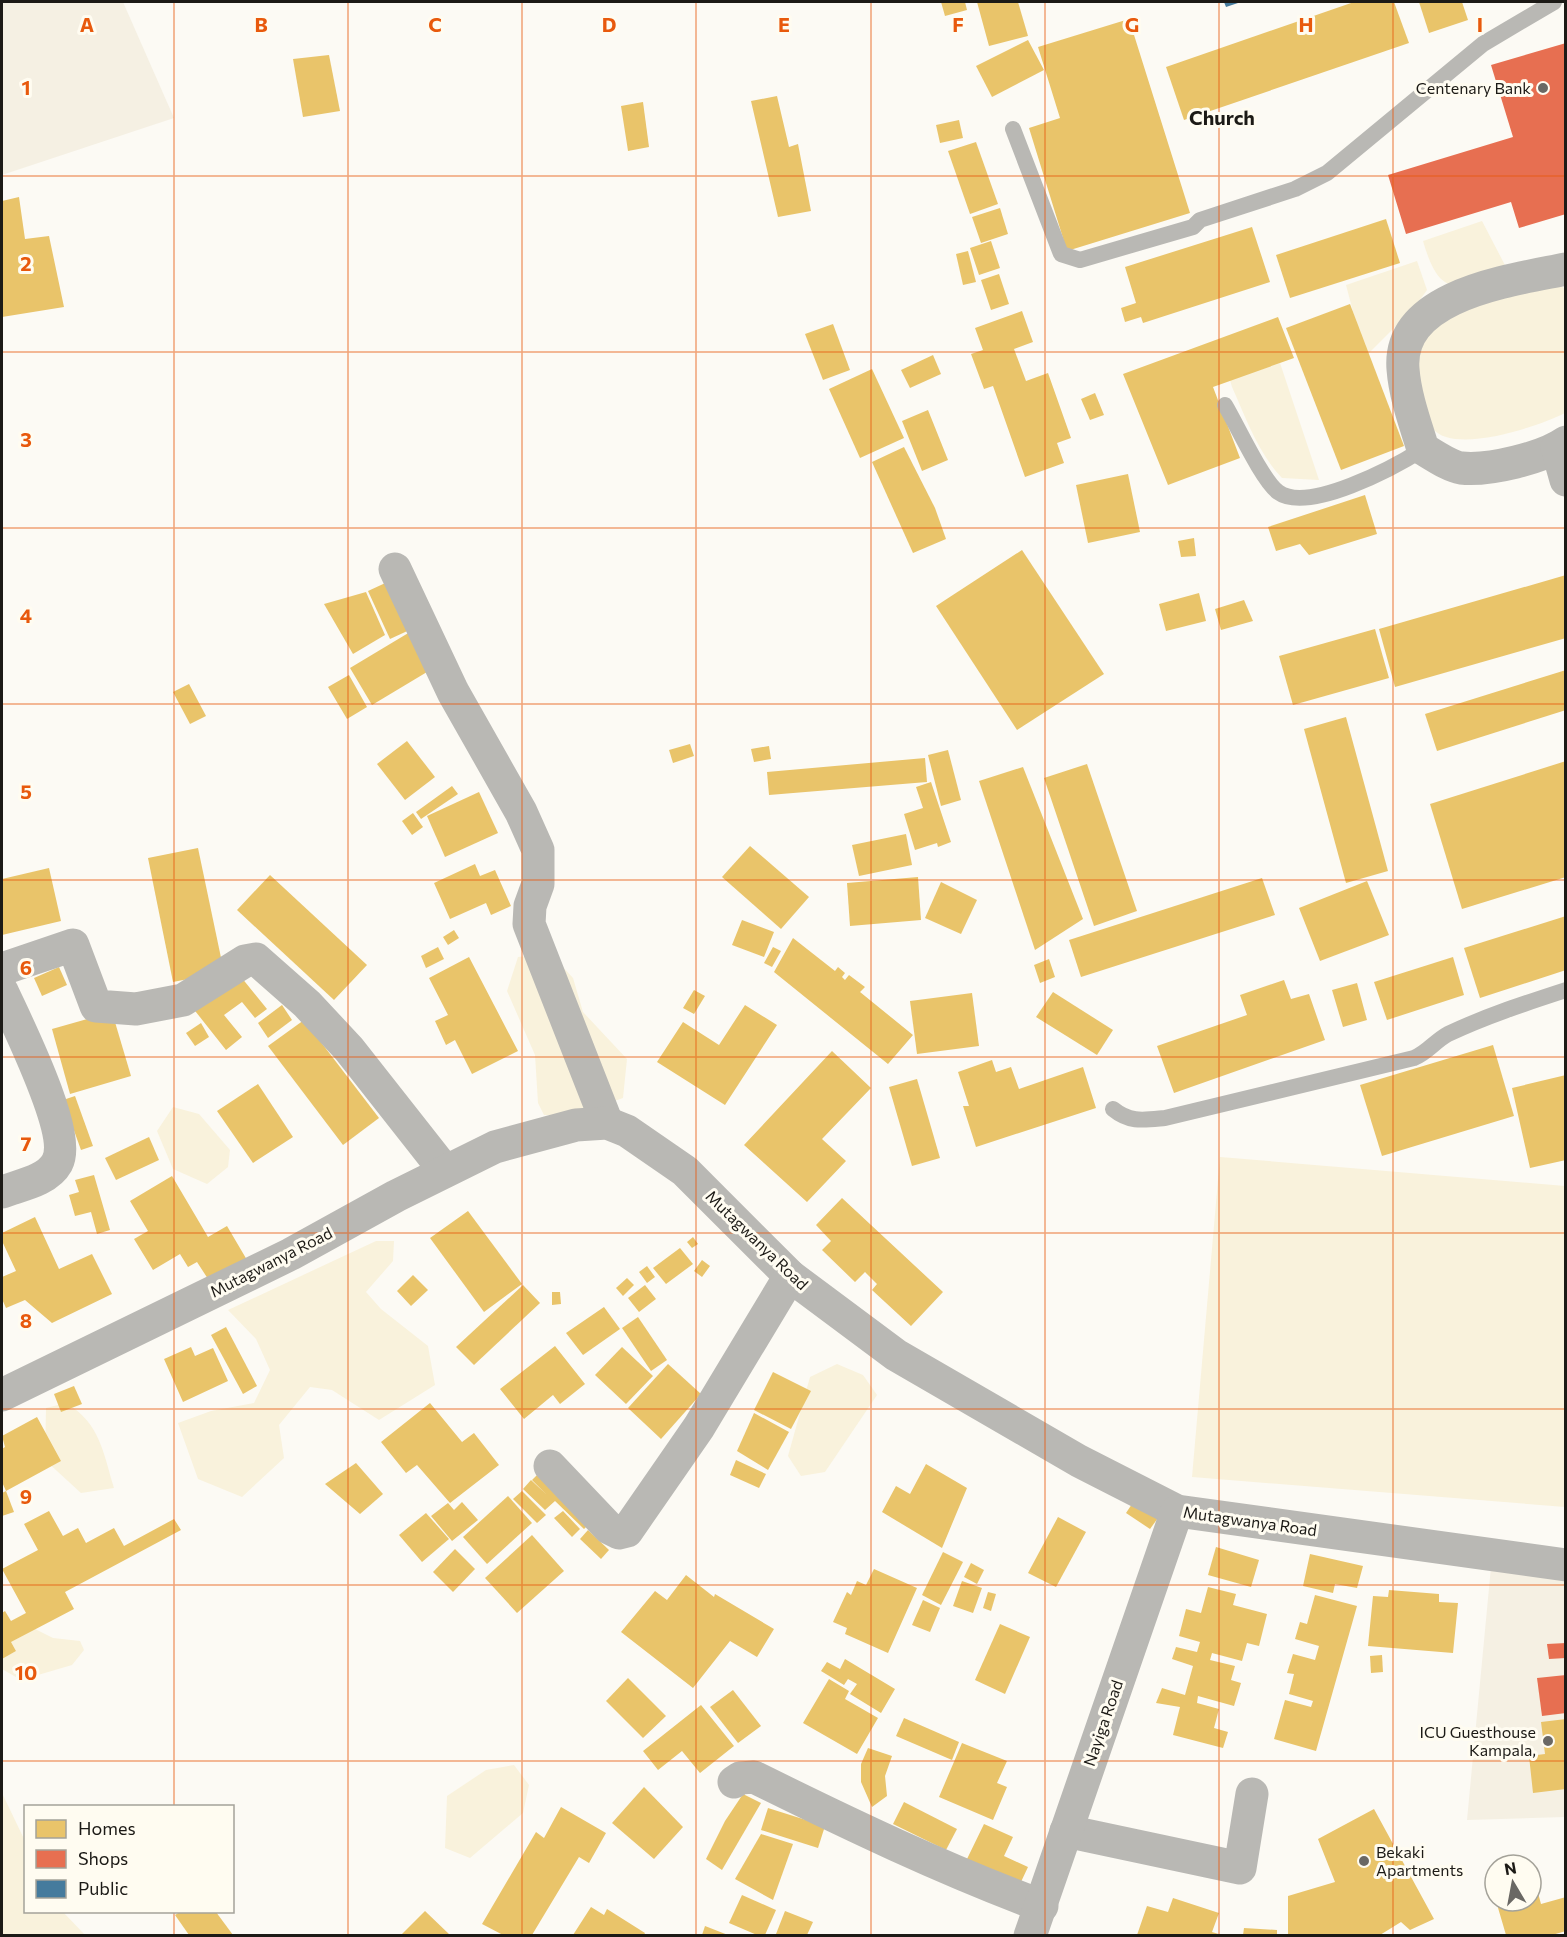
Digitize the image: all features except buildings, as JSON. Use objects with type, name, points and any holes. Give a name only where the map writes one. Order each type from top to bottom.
[{"type":"street","points":[[1566,269],[1459,295],[1425,317],[1410,334],[1404,353],[1403,368],[1423,449],[1460,468],[1500,465],[1561,445],[1566,480]]},
{"type":"street","points":[[395,569],[453,692],[521,812],[538,850],[538,884],[530,906],[528,924],[538,953],[590,1073],[607,1123]]},
{"type":"street","points":[[2,969],[73,945],[96,1006],[136,1008],[183,1000],[244,961],[256,959],[306,1004],[349,1049],[445,1171]]},
{"type":"street","points":[[2,991],[33,1058],[60,1138],[61,1153],[56,1164],[45,1176],[2,1192]]},
{"type":"street","name":"Mutagwanya Road","points":[[2,1395],[291,1254],[445,1171],[495,1147],[576,1125],[607,1123],[627,1131],[685,1171],[790,1276],[896,1355],[1078,1461],[1177,1511],[1566,1564]]},
{"type":"street","points":[[550,1466],[609,1528],[619,1533],[627,1531],[699,1426],[790,1276]]},
{"type":"street","name":"Nayiga Road","points":[[1036,1921],[1177,1511]]},
{"type":"street","points":[[734,1782],[740,1778],[754,1777],[882,1840],[966,1878],[1036,1921]]},
{"type":"street","points":[[1066,1832],[1240,1868],[1252,1794]]},
{"type":"lane","points":[[1013,129],[1060,254],[1080,260],[1193,227],[1200,220],[1295,189],[1327,173],[1483,44],[1554,2]]},
{"type":"lane","points":[[1226,405],[1267,479],[1278,492],[1295,500],[1321,495],[1388,471],[1423,449]]},
{"type":"lane","points":[[1113,1109],[1123,1117],[1137,1121],[1164,1118],[1414,1058],[1423,1054],[1444,1036],[1479,1019],[1566,990]]},
{"type":"shaded area","points":[[2,2],[123,2],[174,118],[2,175]]},
{"type":"shaded area","points":[[1482,221],[1508,271],[1464,285],[1445,282],[1437,274],[1430,261],[1423,241]]},
{"type":"shaded area","points":[[1417,261],[1427,290],[1414,308],[1365,357],[1346,285]]},
{"type":"shaded area","points":[[1556,282],[1565,289],[1565,413],[1518,431],[1478,439],[1444,436],[1433,429],[1420,402],[1411,349],[1456,309]]},
{"type":"shaded area","points":[[1280,363],[1319,480],[1282,478],[1259,446],[1232,387],[1230,380]]},
{"type":"shaded area","points":[[550,953],[573,978],[583,1012],[627,1059],[623,1098],[573,1116],[544,1115],[538,1103],[535,1055],[507,991],[518,957]]},
{"type":"shaded area","points":[[173,1107],[199,1114],[230,1150],[228,1167],[207,1184],[173,1169],[157,1131]]},
{"type":"shaded area","points":[[1220,1157],[1565,1186],[1565,1507],[1192,1477]]},
{"type":"shaded area","points":[[376,1241],[394,1241],[393,1261],[366,1292],[381,1309],[428,1346],[435,1385],[379,1420],[332,1390],[310,1387],[279,1425],[284,1458],[242,1497],[198,1479],[178,1423],[211,1411],[254,1403],[270,1370],[256,1339],[228,1310]]},
{"type":"shaded area","points":[[837,1364],[863,1375],[877,1395],[825,1472],[801,1476],[788,1456],[810,1377]]},
{"type":"shaded area","points":[[66,1403],[77,1411],[93,1429],[103,1451],[114,1488],[81,1493],[45,1460],[46,1408]]},
{"type":"shaded area","points":[[1491,1567],[1565,1578],[1565,1817],[1467,1820]]},
{"type":"shaded area","points":[[35,1629],[53,1638],[80,1641],[84,1650],[72,1665],[21,1680],[2,1669],[2,1659],[16,1651],[11,1642]]},
{"type":"shaded area","points":[[514,1765],[529,1785],[523,1813],[470,1858],[445,1848],[447,1796],[486,1770]]},
{"type":"shaded area","points":[[2,1793],[24,1839],[24,1913],[64,1913],[85,1935],[2,1935]]},
{"type":"place","name":"Centenary Bank","points":[[1543,88]]},
{"type":"place","name":"ICU Guesthouse Kampala,","points":[[1548,1741]]},
{"type":"place","name":"Bekaki Apartments","points":[[1364,1861]]},
{"type":"district","name":"Church","points":[[1222,118]]}]
